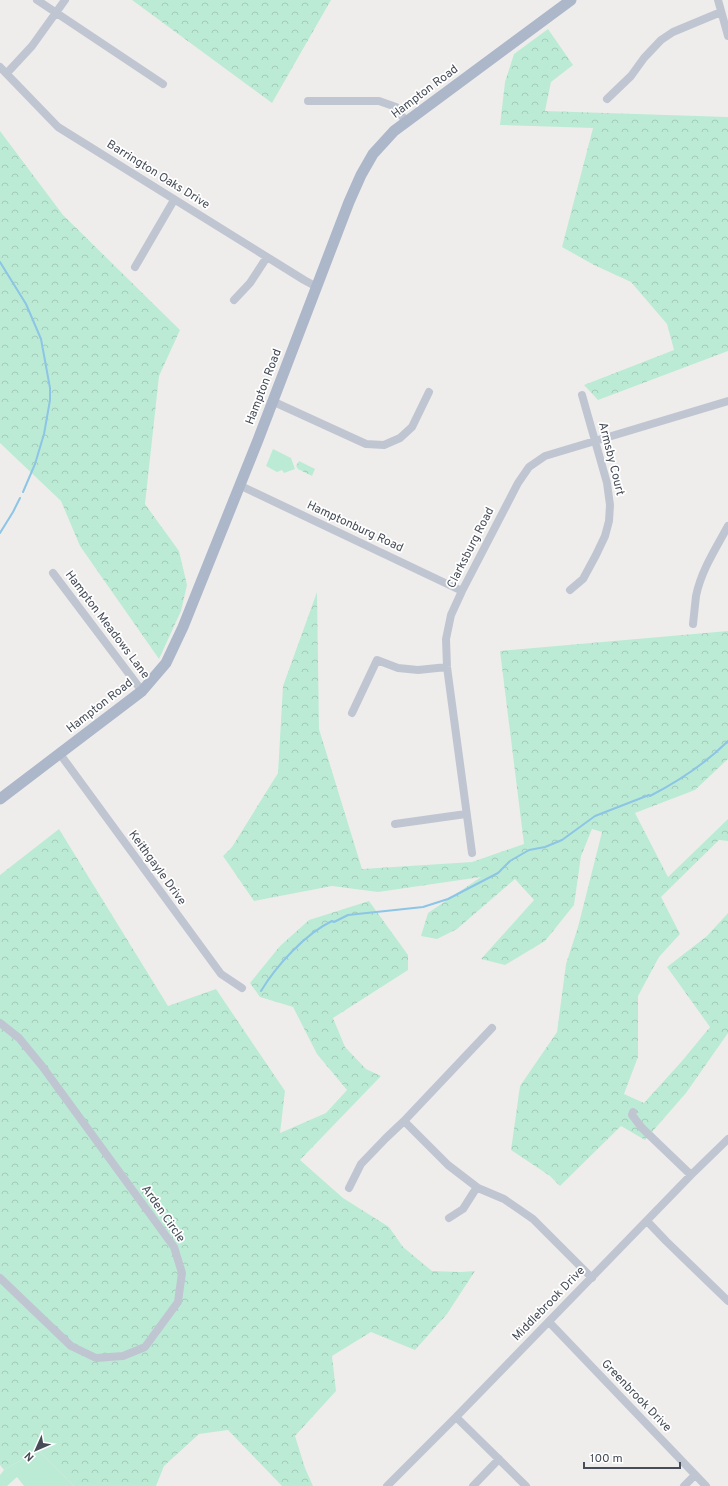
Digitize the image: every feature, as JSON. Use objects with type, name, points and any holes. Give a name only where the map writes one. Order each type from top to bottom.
[{"type":"main road","name":"Hampton Road","points":[[0,799],[142,691],[166,663],[183,627],[349,202],[361,175],[373,154],[394,131],[571,0]]},
{"type":"street","points":[[37,0],[55,14],[162,84]]},
{"type":"street","points":[[7,73],[32,46],[65,0]]},
{"type":"street","points":[[718,0],[728,36]]},
{"type":"street","points":[[607,99],[631,76],[644,58],[661,40],[673,32],[721,12]]},
{"type":"street","name":"Barrington Oaks Drive","points":[[0,67],[58,127],[317,287]]},
{"type":"street","points":[[308,101],[379,101],[396,107],[406,122]]},
{"type":"street","points":[[135,266],[174,200]]},
{"type":"street","points":[[234,300],[250,283],[267,257]]},
{"type":"street","points":[[272,401],[366,444],[384,445],[400,438],[412,427],[429,392]]},
{"type":"street","name":"Armsby Court","points":[[570,590],[583,579],[605,536],[609,521],[610,505],[608,483],[582,395]]},
{"type":"street","name":"Clarksburg Road","points":[[472,853],[447,667],[446,639],[451,615],[462,591],[518,483],[529,467],[544,456],[728,401]]},
{"type":"street","name":"Hamptonburg Road","points":[[239,485],[462,591]]},
{"type":"street","points":[[693,624],[696,597],[701,580],[728,526]]},
{"type":"street","name":"Hampton Meadows Lane","points":[[53,573],[142,691]]},
{"type":"street","points":[[352,713],[377,660],[398,668],[418,670],[447,667]]},
{"type":"street","name":"Keithgayle Drive","points":[[60,754],[221,974],[242,988]]},
{"type":"street","points":[[395,824],[466,814]]},
{"type":"street","name":"Arden Circle","points":[[0,1023],[19,1038],[42,1066],[174,1247],[182,1273],[178,1302],[145,1347],[123,1356],[96,1358],[71,1346],[0,1278]]},
{"type":"street","points":[[349,1188],[362,1164],[492,1028]]},
{"type":"street","points":[[633,1112],[632,1115],[642,1128],[691,1175]]},
{"type":"street","points":[[404,1121],[448,1165],[477,1187],[504,1199],[533,1219],[592,1278]]},
{"type":"street","name":"Middlebrook Drive","points":[[387,1486],[728,1139]]},
{"type":"street","points":[[449,1218],[463,1209],[477,1187]]},
{"type":"street","points":[[647,1221],[666,1242],[728,1301]]},
{"type":"street","name":"Greenbrook Drive","points":[[549,1322],[706,1486]]},
{"type":"street","points":[[456,1417],[526,1486]]},
{"type":"street","points":[[473,1486],[500,1460]]},
{"type":"street","points":[[684,1486],[695,1475]]},
{"type":"green space","points":[[132,0],[331,0],[272,103]]},
{"type":"green space","points":[[548,29],[573,65],[551,82],[545,111],[728,117],[728,351],[598,400],[584,385],[674,350],[667,324],[631,282],[594,265],[562,247],[593,128],[500,125],[505,82],[514,54]]},
{"type":"green space","points":[[0,131],[63,215],[180,330],[159,376],[145,504],[179,551],[187,585],[181,611],[159,659],[80,546],[61,501],[0,443]]},
{"type":"green space","points":[[273,449],[291,458],[295,469],[284,473],[282,470],[277,472],[266,466]]},
{"type":"green space","points":[[299,461],[315,469],[312,476],[298,469],[296,466]]},
{"type":"green space","points":[[317,592],[319,729],[362,869],[472,862],[524,844],[500,651],[728,631],[728,759],[695,790],[635,813],[668,877],[728,819],[728,841],[719,840],[661,897],[680,934],[659,957],[638,996],[638,1057],[624,1094],[644,1103],[710,1027],[667,967],[707,936],[728,913],[728,1033],[686,1093],[645,1140],[621,1126],[560,1186],[550,1176],[511,1150],[520,1086],[557,1032],[566,964],[578,927],[602,832],[592,829],[581,856],[574,905],[545,941],[505,965],[481,959],[534,900],[515,879],[457,929],[437,939],[421,936],[428,913],[481,877],[378,892],[332,886],[254,901],[223,856],[232,847],[278,773],[283,686]]},
{"type":"green space","points":[[59,829],[168,1006],[216,989],[285,1091],[280,1133],[326,1113],[347,1090],[317,1054],[293,1007],[260,997],[250,983],[280,946],[309,920],[369,901],[408,955],[408,970],[333,1018],[345,1047],[366,1069],[381,1076],[300,1160],[343,1198],[389,1227],[403,1247],[432,1271],[475,1271],[447,1314],[415,1350],[371,1332],[332,1356],[336,1391],[295,1436],[305,1468],[313,1486],[282,1486],[228,1430],[199,1434],[164,1466],[156,1486],[74,1486],[38,1450],[4,1470],[0,1465],[0,875]]},
{"type":"green space","points":[[38,1450],[74,1486],[24,1486],[17,1477],[7,1486],[0,1486],[0,1475],[4,1470]]},
{"type":"waterway","points":[[0,262],[26,304],[41,339],[50,388],[50,400],[44,434],[35,464],[23,492]]},
{"type":"waterway","points":[[0,533],[20,498]]},
{"type":"waterway","points":[[261,991],[283,961],[302,942],[332,921],[334,922],[348,915],[423,907],[448,899],[498,873],[510,861],[529,850],[545,847],[562,840],[595,816],[649,795],[650,796],[661,790],[701,765],[728,741]]}]
